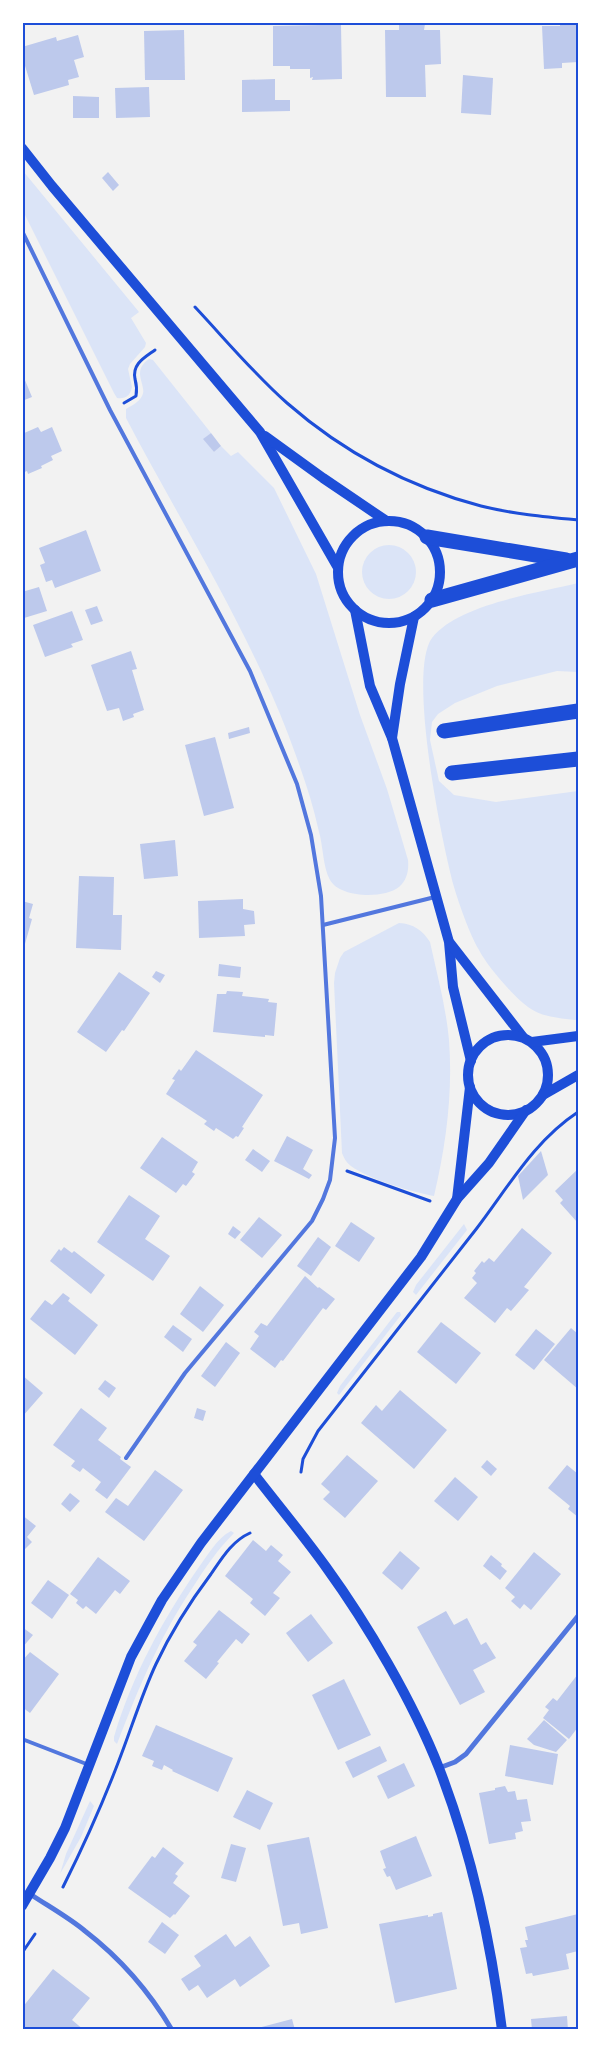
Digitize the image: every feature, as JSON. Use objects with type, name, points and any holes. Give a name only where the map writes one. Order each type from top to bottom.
[{"type":"highway","points":[[427,537],[574,560]]},
{"type":"highway","points":[[432,600],[574,560]]},
{"type":"highway","points":[[444,731],[578,711]]},
{"type":"highway","points":[[452,773],[578,759]]},
{"type":"main road","points":[[22,148],[260,432],[337,566],[341,590],[355,610],[368,619],[384,623],[399,622],[414,616],[424,610],[432,600],[438,585],[440,568],[436,551],[427,537],[414,527],[400,521],[385,520],[371,523],[358,530],[348,540],[341,552],[337,566]]},
{"type":"main road","points":[[260,432],[385,520]]},
{"type":"main road","points":[[355,610],[370,686],[392,738],[449,942],[453,987],[471,1061]]},
{"type":"main road","points":[[392,738],[400,684],[414,616]]},
{"type":"main road","points":[[449,942],[527,1040],[540,1050],[546,1061],[548,1072],[547,1084],[543,1095],[526,1110],[515,1114],[492,1111],[482,1105],[474,1096],[468,1077],[471,1061],[477,1050],[486,1041],[510,1034],[527,1040],[578,1036]]},
{"type":"main road","points":[[543,1095],[578,1075]]},
{"type":"main road","points":[[457,1199],[470,1086]]},
{"type":"main road","points":[[22,1906],[65,1828],[120,1684],[146,1626],[195,1551],[421,1257],[457,1199],[489,1163],[526,1110]]},
{"type":"main road","points":[[254,1474],[325,1566],[366,1629],[411,1709],[439,1768],[480,1906],[489,1948],[502,2030]]},
{"type":"street","points":[[439,1768],[455,1762],[472,1748],[578,1616]]},
{"type":"street","points":[[30,1894],[85,1931],[114,1956],[140,1983],[172,2030]]},
{"type":"lane","points":[[22,231],[110,410],[250,671],[297,784],[311,835],[321,896],[335,1138],[330,1180],[312,1221],[185,1373],[126,1458]]},
{"type":"lane","points":[[323,925],[436,897]]},
{"type":"lane","points":[[22,1738],[89,1765]]},
{"type":"path","points":[[196,307],[287,403],[329,436],[365,459],[407,481],[481,506],[525,514],[578,520]]},
{"type":"path","points":[[110,410],[136,396],[135,367],[138,362],[155,350]]},
{"type":"path","points":[[301,1472],[304,1459],[318,1431],[479,1226],[522,1164],[564,1122],[578,1112]]},
{"type":"path","points":[[333,1165],[430,1201]]},
{"type":"path","points":[[62,1887],[87,1836],[156,1664],[168,1641],[203,1585],[233,1543],[250,1533]]},
{"type":"path","points":[[22,1953],[36,1934]]},
{"type":"shaded area","points":[[23,171],[139,312],[131,318],[146,343],[145,347],[130,364],[128,369],[132,387],[129,395],[123,398],[117,398],[114,393],[23,211]]},
{"type":"shaded area","points":[[149,359],[153,360],[211,433],[204,439],[214,452],[221,446],[231,456],[238,452],[274,488],[316,574],[360,715],[387,789],[408,860],[406,878],[399,887],[392,891],[383,894],[363,895],[343,890],[335,886],[330,880],[324,863],[320,837],[309,795],[288,734],[271,693],[212,574],[126,418],[126,409],[137,402],[142,396],[143,388],[140,374],[143,364]]},
{"type":"shaded area","points":[[389,545],[399,547],[408,553],[414,562],[416,572],[414,582],[408,591],[399,597],[389,599],[379,597],[370,591],[364,582],[362,572],[364,562],[370,553],[379,547]]},
{"type":"shaded area","points":[[578,583],[578,672],[557,671],[497,686],[455,703],[438,714],[432,722],[430,740],[439,781],[454,795],[496,802],[578,791],[578,1019],[575,1020],[544,1015],[522,1002],[494,972],[472,936],[454,887],[442,835],[429,759],[423,685],[425,657],[432,638],[444,626],[460,616],[479,608]]},
{"type":"shaded area","points":[[399,923],[417,928],[430,942],[448,1028],[450,1080],[448,1119],[434,1196],[368,1176],[349,1164],[342,1153],[335,973],[344,952]]},
{"type":"shaded area","points":[[464,1224],[467,1230],[416,1295],[413,1292],[416,1285]]},
{"type":"shaded area","points":[[397,1312],[400,1312],[401,1315],[339,1395],[337,1393],[340,1386]]},
{"type":"shaded area","points":[[231,1531],[234,1533],[207,1566],[170,1625],[142,1683],[117,1744],[114,1741],[114,1737],[121,1714],[139,1670],[161,1628],[209,1552],[217,1542]]},
{"type":"shaded area","points":[[90,1801],[94,1806],[81,1837],[60,1874],[66,1854]]},
{"type":"building","points":[[323,22],[341,25],[342,79],[312,80],[313,77],[310,78],[310,69],[290,69],[290,66],[273,66],[273,26],[321,25]]},
{"type":"building","points":[[560,22],[578,22],[578,62],[562,63],[562,68],[544,69],[542,26],[560,26]]},
{"type":"building","points":[[425,24],[424,30],[440,30],[441,64],[425,65],[426,97],[386,97],[385,30],[399,30],[399,25]]},
{"type":"building","points":[[184,30],[185,80],[145,80],[144,31]]},
{"type":"building","points":[[78,35],[84,57],[74,60],[79,77],[68,80],[69,85],[34,95],[22,56],[22,47],[56,37],[57,41]]},
{"type":"building","points":[[463,75],[493,78],[491,115],[461,113]]},
{"type":"building","points":[[275,79],[275,100],[290,100],[290,111],[242,112],[242,80]]},
{"type":"building","points":[[149,87],[150,117],[116,118],[115,88]]},
{"type":"building","points":[[73,96],[99,97],[99,118],[73,118]]},
{"type":"building","points":[[108,172],[119,185],[113,191],[102,178]]},
{"type":"building","points":[[22,373],[32,397],[22,401]]},
{"type":"building","points":[[38,427],[41,432],[52,427],[62,451],[51,456],[53,460],[41,466],[42,468],[28,474],[27,471],[22,473],[22,434]]},
{"type":"building","points":[[211,433],[221,446],[214,452],[203,439]]},
{"type":"building","points":[[86,530],[101,571],[55,588],[52,580],[46,582],[40,565],[45,563],[39,548]]},
{"type":"building","points":[[39,587],[47,611],[24,618],[22,592]]},
{"type":"building","points":[[97,606],[103,621],[91,625],[85,610]]},
{"type":"building","points":[[72,611],[83,640],[71,644],[73,647],[45,657],[33,625]]},
{"type":"building","points":[[131,651],[137,669],[132,670],[144,710],[133,714],[134,717],[123,721],[119,708],[107,711],[91,665]]},
{"type":"building","points":[[249,727],[250,733],[229,739],[228,733]]},
{"type":"building","points":[[215,737],[234,808],[204,816],[185,745]]},
{"type":"building","points":[[175,840],[178,876],[144,879],[140,844]]},
{"type":"building","points":[[79,876],[114,877],[113,915],[122,915],[121,950],[76,948]]},
{"type":"building","points":[[243,899],[243,909],[254,911],[255,924],[244,925],[245,936],[199,938],[198,901]]},
{"type":"building","points":[[22,901],[33,904],[29,918],[32,919],[23,951]]},
{"type":"building","points":[[219,964],[241,967],[240,978],[218,976]]},
{"type":"building","points":[[156,971],[165,975],[160,983],[152,977]]},
{"type":"building","points":[[119,972],[150,993],[124,1031],[122,1030],[106,1052],[77,1032]]},
{"type":"building","points":[[227,991],[243,992],[242,996],[269,999],[268,1002],[277,1003],[274,1036],[265,1035],[265,1037],[213,1032],[217,994],[226,994]]},
{"type":"building","points":[[196,1050],[263,1095],[242,1127],[244,1128],[238,1137],[236,1136],[233,1139],[216,1128],[214,1131],[204,1124],[207,1121],[166,1094],[175,1080],[172,1079],[179,1069],[181,1071]]},
{"type":"building","points":[[287,1136],[313,1150],[303,1169],[312,1175],[309,1179],[274,1161]]},
{"type":"building","points":[[162,1137],[198,1162],[192,1172],[195,1174],[186,1186],[183,1184],[176,1193],[140,1168]]},
{"type":"building","points":[[253,1149],[270,1161],[262,1172],[245,1160]]},
{"type":"building","points":[[541,1151],[548,1175],[523,1200],[518,1176]]},
{"type":"building","points":[[578,1169],[578,1223],[560,1203],[563,1200],[555,1191]]},
{"type":"building","points":[[129,1195],[160,1216],[145,1239],[170,1256],[153,1281],[97,1242]]},
{"type":"building","points":[[259,1217],[282,1235],[262,1258],[240,1240]]},
{"type":"building","points":[[351,1222],[375,1238],[359,1262],[335,1246]]},
{"type":"building","points":[[233,1226],[241,1232],[235,1239],[228,1234]]},
{"type":"building","points":[[522,1228],[552,1253],[524,1287],[529,1290],[511,1311],[507,1308],[495,1323],[464,1298],[477,1283],[472,1278],[476,1273],[474,1271],[482,1261],[484,1263],[489,1258],[494,1262]]},
{"type":"building","points":[[318,1237],[331,1247],[311,1276],[297,1266]]},
{"type":"building","points":[[64,1247],[72,1253],[74,1251],[105,1275],[91,1294],[50,1261],[59,1249],[61,1251]]},
{"type":"building","points":[[305,1276],[318,1288],[335,1299],[326,1310],[323,1308],[283,1361],[281,1360],[275,1368],[250,1349],[259,1336],[254,1332],[261,1323],[267,1326]]},
{"type":"building","points":[[200,1286],[224,1305],[203,1332],[180,1314]]},
{"type":"building","points":[[63,1293],[70,1298],[68,1301],[98,1325],[75,1355],[30,1319],[45,1300],[52,1305]]},
{"type":"building","points":[[441,1322],[481,1353],[456,1384],[417,1352]]},
{"type":"building","points":[[173,1325],[192,1339],[183,1352],[164,1337]]},
{"type":"building","points":[[571,1328],[578,1334],[578,1389],[544,1360]]},
{"type":"building","points":[[536,1329],[555,1344],[534,1370],[515,1355]]},
{"type":"building","points":[[226,1342],[240,1353],[215,1387],[201,1376]]},
{"type":"building","points":[[22,1375],[43,1393],[22,1417]]},
{"type":"building","points":[[105,1380],[116,1388],[109,1398],[98,1389]]},
{"type":"building","points":[[400,1390],[447,1430],[414,1469],[361,1423],[376,1405],[382,1411]]},
{"type":"building","points":[[81,1408],[107,1428],[98,1440],[131,1467],[107,1499],[95,1490],[101,1482],[83,1468],[80,1472],[71,1466],[75,1461],[53,1445]]},
{"type":"building","points":[[197,1408],[206,1411],[203,1421],[194,1418]]},
{"type":"building","points":[[347,1455],[378,1481],[345,1518],[323,1499],[330,1492],[321,1484]]},
{"type":"building","points":[[487,1460],[497,1469],[491,1476],[481,1467]]},
{"type":"building","points":[[567,1465],[578,1474],[578,1517],[568,1509],[570,1506],[548,1488]]},
{"type":"building","points":[[155,1470],[183,1490],[144,1541],[105,1512],[116,1498],[128,1506]]},
{"type":"building","points":[[455,1477],[478,1497],[458,1521],[434,1501]]},
{"type":"building","points":[[70,1493],[80,1501],[70,1512],[61,1504]]},
{"type":"building","points":[[22,1515],[36,1526],[27,1537],[32,1542],[22,1552]]},
{"type":"building","points":[[253,1540],[266,1551],[271,1545],[283,1555],[278,1561],[291,1572],[273,1593],[280,1598],[265,1616],[250,1603],[253,1599],[225,1576]]},
{"type":"building","points":[[400,1551],[420,1568],[402,1590],[382,1573]]},
{"type":"building","points":[[534,1552],[561,1574],[531,1610],[524,1604],[520,1609],[511,1601],[515,1597],[505,1588]]},
{"type":"building","points":[[491,1555],[507,1571],[500,1580],[483,1566]]},
{"type":"building","points":[[98,1557],[130,1581],[120,1594],[115,1590],[96,1614],[86,1606],[83,1609],[76,1603],[78,1600],[70,1594]]},
{"type":"building","points":[[48,1580],[69,1595],[52,1619],[31,1603]]},
{"type":"building","points":[[219,1610],[250,1634],[242,1644],[236,1639],[206,1679],[184,1661],[197,1645],[193,1642]]},
{"type":"building","points":[[446,1611],[454,1625],[467,1618],[481,1645],[486,1642],[496,1658],[473,1670],[485,1692],[460,1705],[417,1627]]},
{"type":"building","points":[[311,1614],[333,1643],[308,1662],[286,1633]]},
{"type":"building","points":[[22,1627],[33,1635],[22,1648]]},
{"type":"building","points":[[30,1652],[59,1674],[30,1713],[22,1707],[22,1661]]},
{"type":"building","points":[[578,1674],[578,1727],[569,1739],[543,1718],[549,1710],[545,1707],[553,1698],[557,1701]]},
{"type":"building","points":[[344,1679],[371,1735],[338,1750],[312,1695]]},
{"type":"building","points":[[544,1720],[567,1740],[556,1752],[534,1745],[527,1739]]},
{"type":"building","points":[[156,1725],[233,1758],[218,1792],[172,1771],[164,1765],[162,1770],[152,1766],[154,1761],[142,1756]]},
{"type":"building","points":[[510,1745],[558,1754],[553,1785],[505,1776]]},
{"type":"building","points":[[380,1746],[387,1761],[353,1778],[345,1762]]},
{"type":"building","points":[[404,1763],[415,1786],[388,1799],[377,1776]]},
{"type":"building","points":[[505,1786],[508,1792],[515,1791],[517,1800],[527,1799],[531,1821],[521,1822],[523,1831],[515,1833],[516,1839],[489,1844],[479,1793]]},
{"type":"building","points":[[247,1790],[273,1803],[260,1830],[233,1817]]},
{"type":"building","points":[[416,1836],[432,1876],[396,1890],[390,1876],[387,1877],[383,1869],[386,1868],[380,1851]]},
{"type":"building","points":[[309,1837],[328,1928],[301,1934],[299,1923],[283,1926],[267,1845]]},
{"type":"building","points":[[231,1844],[246,1848],[236,1882],[221,1878]]},
{"type":"building","points":[[163,1847],[184,1863],[175,1874],[178,1876],[173,1883],[190,1896],[175,1915],[170,1918],[128,1888],[152,1856],[155,1858]]},
{"type":"building","points":[[442,1912],[457,1989],[395,2003],[379,1924],[428,1915],[428,1917]]},
{"type":"building","points":[[578,1914],[578,1951],[566,1954],[569,1969],[533,1976],[532,1973],[526,1974],[520,1948],[527,1947],[525,1940],[528,1940],[525,1927]]},
{"type":"building","points":[[162,1922],[179,1935],[165,1954],[148,1942]]},
{"type":"building","points":[[226,1934],[235,1947],[250,1936],[270,1966],[240,1987],[235,1979],[207,1998],[198,1985],[189,1991],[181,1979],[201,1966],[194,1956]]},
{"type":"building","points":[[53,1969],[90,1998],[72,2020],[84,2030],[22,2030],[22,2008]]},
{"type":"building","points":[[567,2016],[568,2030],[532,2030],[531,2019]]},
{"type":"building","points":[[292,2019],[295,2030],[254,2030],[254,2029]]}]
